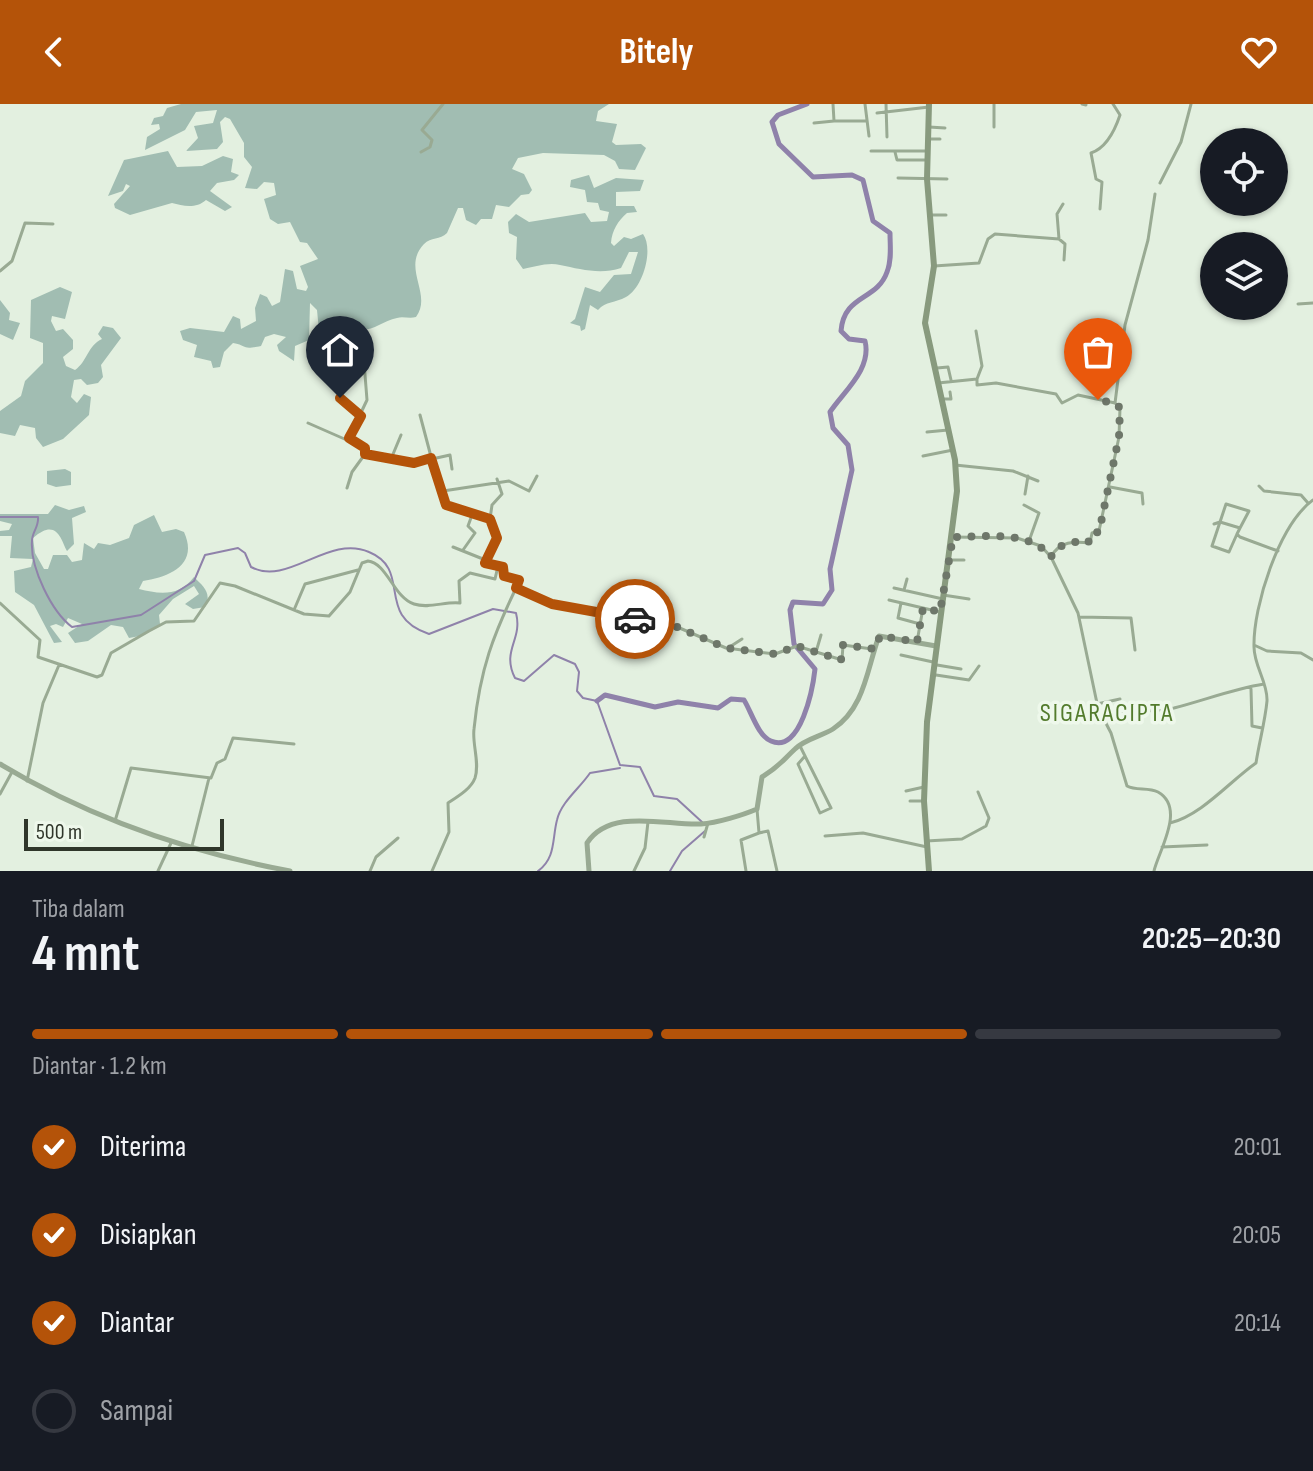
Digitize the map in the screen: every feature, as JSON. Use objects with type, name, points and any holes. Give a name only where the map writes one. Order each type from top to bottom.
[{"type":"main road","points":[[929,106],[928,215],[934,266],[925,323],[953,450],[957,502],[932,674],[924,787],[929,871]]},
{"type":"street","points":[[421,152],[430,147],[432,140],[422,130],[443,104]]},
{"type":"street","points":[[833,104],[834,121]]},
{"type":"street","points":[[865,104],[869,136]]},
{"type":"street","points":[[886,104],[887,137]]},
{"type":"street","points":[[994,104],[994,127]]},
{"type":"street","points":[[1100,209],[1102,182],[1096,179],[1091,153],[1102,147],[1117,123],[1120,116],[1113,104]]},
{"type":"street","points":[[1160,183],[1181,142],[1191,104]]},
{"type":"street","points":[[877,113],[929,106]]},
{"type":"street","points":[[814,123],[867,121]]},
{"type":"street","points":[[928,127],[945,128]]},
{"type":"street","points":[[928,139],[940,139]]},
{"type":"street","points":[[871,151],[928,151]]},
{"type":"street","points":[[895,152],[897,160],[928,160]]},
{"type":"street","points":[[898,178],[947,179]]},
{"type":"street","points":[[1115,403],[1124,333],[1148,240],[1155,194]]},
{"type":"street","points":[[1059,239],[1057,214],[1063,204]]},
{"type":"street","points":[[928,215],[946,215]]},
{"type":"street","points":[[0,271],[12,261],[26,222],[53,224]]},
{"type":"street","points":[[934,266],[979,263],[988,239],[995,234],[1059,239],[1065,244],[1064,260]]},
{"type":"street","points":[[1298,304],[1313,303]]},
{"type":"street","points":[[976,331],[982,366],[977,385],[996,383],[1056,394],[1062,403],[1078,395],[1115,403],[1120,408],[1119,437],[1099,532],[1092,533],[1088,543],[1077,540],[1057,546],[1051,557]]},
{"type":"street","points":[[349,438],[367,398],[363,359],[358,350]]},
{"type":"street","points":[[933,368],[947,366],[951,381]]},
{"type":"street","points":[[353,375],[340,398],[361,416]]},
{"type":"street","points":[[937,383],[977,379]]},
{"type":"street","points":[[941,400],[951,399],[950,392]]},
{"type":"street","points":[[420,415],[446,505],[490,519]]},
{"type":"street","points":[[308,423],[349,438],[365,448],[365,454],[352,472],[347,488]]},
{"type":"street","points":[[927,432],[940,428],[948,430]]},
{"type":"street","points":[[391,459],[401,435]]},
{"type":"street","points":[[923,456],[953,450]]},
{"type":"street","points":[[365,454],[414,463],[450,455],[452,469]]},
{"type":"street","points":[[955,465],[978,465],[1038,481]]},
{"type":"street","points":[[443,491],[498,481],[512,481],[529,491],[537,476]]},
{"type":"street","points":[[1025,494],[1028,476]]},
{"type":"street","points":[[485,563],[497,538],[490,519],[492,505],[502,494],[498,481]]},
{"type":"street","points":[[1259,486],[1264,491],[1301,495],[1308,503]]},
{"type":"street","points":[[1110,487],[1142,493],[1143,504]]},
{"type":"street","points":[[1170,823],[1200,808],[1228,787],[1240,772],[1255,764],[1267,701],[1254,645],[1262,593],[1278,551],[1308,503],[1313,500]]},
{"type":"street","points":[[1226,504],[1247,509],[1229,552],[1213,547],[1220,522],[1226,504]]},
{"type":"street","points":[[1024,505],[1039,513],[1029,541]]},
{"type":"street","points":[[463,550],[475,533],[468,526],[472,515]]},
{"type":"street","points":[[1214,524],[1220,522],[1240,528]]},
{"type":"street","points":[[1237,534],[1278,551]]},
{"type":"street","points":[[953,537],[1029,541],[1041,546],[1051,557],[1079,617],[1097,704],[1127,786],[1162,794],[1167,802],[1170,823],[1154,871]]},
{"type":"street","points":[[432,871],[449,829],[448,803],[470,786],[476,776],[474,726],[484,661],[504,607],[519,580],[505,577],[504,568],[485,563],[453,547]]},
{"type":"street","points":[[949,560],[964,560]]},
{"type":"street","points":[[0,603],[40,640],[38,657],[101,676],[105,660],[117,650],[166,622],[194,621],[220,583],[294,610],[333,615],[350,592],[364,562],[374,561],[411,604],[430,605],[460,603],[459,581],[470,573],[495,579],[498,566]]},
{"type":"street","points":[[294,610],[307,582],[360,570]]},
{"type":"street","points":[[904,590],[907,579]]},
{"type":"street","points":[[516,588],[552,604],[668,623],[728,648],[773,654],[794,646],[842,660],[843,645],[875,649]]},
{"type":"street","points":[[894,588],[969,599]]},
{"type":"street","points":[[889,600],[940,612]]},
{"type":"street","points":[[901,603],[898,618],[920,624]]},
{"type":"street","points":[[917,642],[923,608]]},
{"type":"street","points":[[1079,617],[1131,618],[1135,650]]},
{"type":"street","points":[[816,652],[821,635]]},
{"type":"street","points":[[759,833],[757,809],[760,780],[782,765],[800,746],[835,728],[853,709],[880,636],[936,646]]},
{"type":"street","points":[[728,648],[742,639]]},
{"type":"street","points":[[1254,645],[1267,651],[1301,653],[1313,660]]},
{"type":"street","points":[[901,655],[961,669]]},
{"type":"street","points":[[27,781],[43,703],[59,665]]},
{"type":"street","points":[[932,674],[969,680],[979,666]]},
{"type":"street","points":[[1067,722],[1173,708],[1229,690],[1251,689],[1264,684]]},
{"type":"street","points":[[1251,689],[1252,726],[1262,728]]},
{"type":"street","points":[[1097,704],[1120,699]]},
{"type":"street","points":[[115,821],[131,768],[209,778],[213,777],[217,763],[224,760],[233,738],[294,744]]},
{"type":"street","points":[[800,746],[805,756],[831,808],[820,813],[798,764],[805,756]]},
{"type":"street","points":[[0,764],[27,781],[115,821],[192,846],[290,871]]},
{"type":"street","points":[[0,794],[12,772]]},
{"type":"street","points":[[192,846],[209,778]]},
{"type":"street","points":[[906,791],[924,787]]},
{"type":"street","points":[[825,836],[863,833],[927,844],[962,839],[986,826],[989,818],[978,792]]},
{"type":"street","points":[[910,801],[924,801]]},
{"type":"street","points":[[589,871],[587,843],[595,833],[610,826],[649,820],[705,823],[757,809]]},
{"type":"street","points":[[634,871],[646,844],[649,820]]},
{"type":"street","points":[[704,837],[705,823]]},
{"type":"street","points":[[746,871],[741,840],[768,831],[777,871]]},
{"type":"street","points":[[370,871],[377,856],[398,838]]},
{"type":"street","points":[[159,871],[173,840]]},
{"type":"street","points":[[1162,847],[1207,845]]},
{"type":"green space","points":[[181,104],[609,104],[598,111],[596,121],[617,124],[612,142],[616,145],[641,144],[646,148],[635,170],[619,169],[615,161],[604,155],[543,153],[518,158],[512,169],[524,174],[532,190],[529,194],[521,195],[509,207],[496,205],[492,219],[481,219],[476,225],[466,220],[463,208],[458,208],[447,233],[424,244],[418,253],[415,262],[421,299],[416,317],[397,318],[362,330],[348,326],[334,332],[325,343],[320,341],[317,310],[310,303],[309,340],[295,346],[294,361],[279,351],[277,345],[286,337],[274,334],[265,337],[261,346],[248,348],[233,343],[224,352],[220,367],[213,368],[211,361],[194,357],[197,345],[183,340],[180,331],[190,328],[224,332],[233,316],[240,319],[241,329],[256,321],[255,308],[260,294],[267,297],[272,306],[280,302],[285,269],[293,271],[297,289],[306,291],[308,287],[300,266],[318,259],[307,243],[300,242],[290,222],[278,224],[270,219],[264,199],[276,195],[274,183],[264,182],[257,189],[245,188],[252,167],[244,157],[244,143],[230,119],[225,117],[220,122],[223,142],[217,149],[186,151],[198,138],[194,126],[213,123],[217,110],[196,112],[185,130],[145,150],[147,137],[160,129],[159,124],[151,125],[154,118],[163,116],[167,108]]},
{"type":"green space","points":[[168,151],[177,167],[202,166],[223,156],[233,159],[231,172],[239,175],[234,180],[217,183],[210,191],[232,207],[225,211],[206,200],[194,206],[172,203],[130,215],[115,208],[114,204],[130,186],[126,184],[123,191],[108,196],[124,160]]},
{"type":"green space","points":[[589,175],[594,188],[616,178],[644,180],[640,191],[616,192],[616,206],[634,206],[637,212],[627,213],[621,219],[611,243],[614,246],[624,237],[631,239],[643,234],[647,258],[642,277],[632,292],[598,310],[590,305],[585,329],[581,331],[580,326],[570,323],[575,319],[585,287],[600,292],[614,275],[631,274],[638,252],[629,252],[621,268],[613,270],[590,271],[555,264],[523,269],[516,259],[517,237],[509,233],[508,222],[516,214],[529,222],[585,213],[591,222],[607,221],[609,212],[600,210],[598,203],[587,202],[585,190],[570,187],[571,180]]},
{"type":"green space","points":[[60,287],[72,292],[65,319],[52,316],[51,321],[56,331],[63,329],[73,340],[73,349],[63,357],[66,366],[75,370],[79,367],[102,339],[98,334],[103,326],[113,328],[121,338],[101,365],[103,377],[98,383],[87,385],[81,379],[74,380],[71,397],[77,403],[84,394],[91,397],[89,415],[63,439],[43,447],[36,438],[35,428],[20,425],[15,436],[0,433],[0,411],[21,396],[25,381],[43,363],[43,343],[30,338],[31,300]]},
{"type":"green space","points":[[0,300],[10,313],[9,320],[20,323],[13,340],[0,334]]},
{"type":"green space","points":[[65,469],[71,472],[71,485],[56,487],[47,484],[47,471]]},
{"type":"green space","points":[[55,505],[69,510],[84,506],[86,512],[72,518],[74,544],[67,551],[53,530],[41,532],[33,538],[35,553],[44,569],[48,569],[53,555],[67,555],[72,562],[82,560],[84,543],[94,549],[98,543],[110,545],[129,538],[134,525],[154,515],[162,532],[176,529],[184,532],[188,553],[179,567],[143,581],[139,589],[161,593],[175,591],[194,577],[207,594],[205,607],[193,609],[185,604],[199,594],[194,586],[173,599],[159,615],[160,624],[140,636],[129,638],[123,627],[111,625],[88,641],[75,643],[68,633],[82,624],[68,618],[63,627],[56,624],[50,626],[62,642],[54,643],[34,605],[15,592],[14,571],[31,567],[33,559],[10,558],[12,536],[0,536],[0,531],[9,530],[12,524],[0,521],[0,514],[48,514]]},
{"type":"waterway","points":[[597,701],[605,695],[655,707],[678,702],[718,708],[731,699],[744,700],[762,734],[771,741],[781,742],[790,738],[804,717],[815,669],[794,644],[790,610],[793,602],[823,604],[832,590],[830,569],[852,470],[848,445],[833,428],[830,412],[861,370],[866,351],[865,341],[849,339],[841,331],[843,319],[854,304],[882,281],[889,267],[890,253],[890,233],[873,221],[863,180],[852,175],[813,177],[779,144],[772,122],[778,115],[807,104]]},
{"type":"waterway","points":[[0,517],[38,517],[32,541],[35,564],[50,600],[72,627],[141,615],[194,581],[205,555],[238,548],[245,553],[251,567],[265,571],[279,571],[338,550],[354,548],[369,552],[382,560],[389,570],[397,605],[403,616],[412,626],[429,634],[493,609],[516,613],[517,631],[510,660],[515,678],[524,681],[554,655],[575,664],[579,672],[577,691],[583,698],[597,701],[620,765],[640,767],[654,796],[677,799],[702,822]]},
{"type":"waterway","points":[[538,871],[551,854],[559,813],[567,801],[590,773],[620,768]]},
{"type":"waterway","points":[[670,871],[682,851],[705,831]]},
{"type":"way so far","points":[[635,619],[668,623],[726,648],[775,654],[797,646],[841,660],[843,645],[875,649],[880,636],[917,642],[923,608],[940,612],[953,537],[1024,539],[1041,546],[1051,557],[1057,546],[1070,545],[1075,540],[1088,543],[1092,533],[1099,532],[1119,437],[1120,408],[1115,403],[1098,400]]},
{"type":"district","name":"SIGARACIPTA","points":[[1107,712]]},
{"type":"route","points":[[340,398],[342,403],[361,416],[349,438],[365,448],[365,454],[414,463],[431,458],[443,491],[443,502],[463,513],[490,519],[497,538],[485,563],[503,567],[504,576],[519,580],[516,588],[531,592],[536,598],[552,604],[560,603],[635,619]]}]
